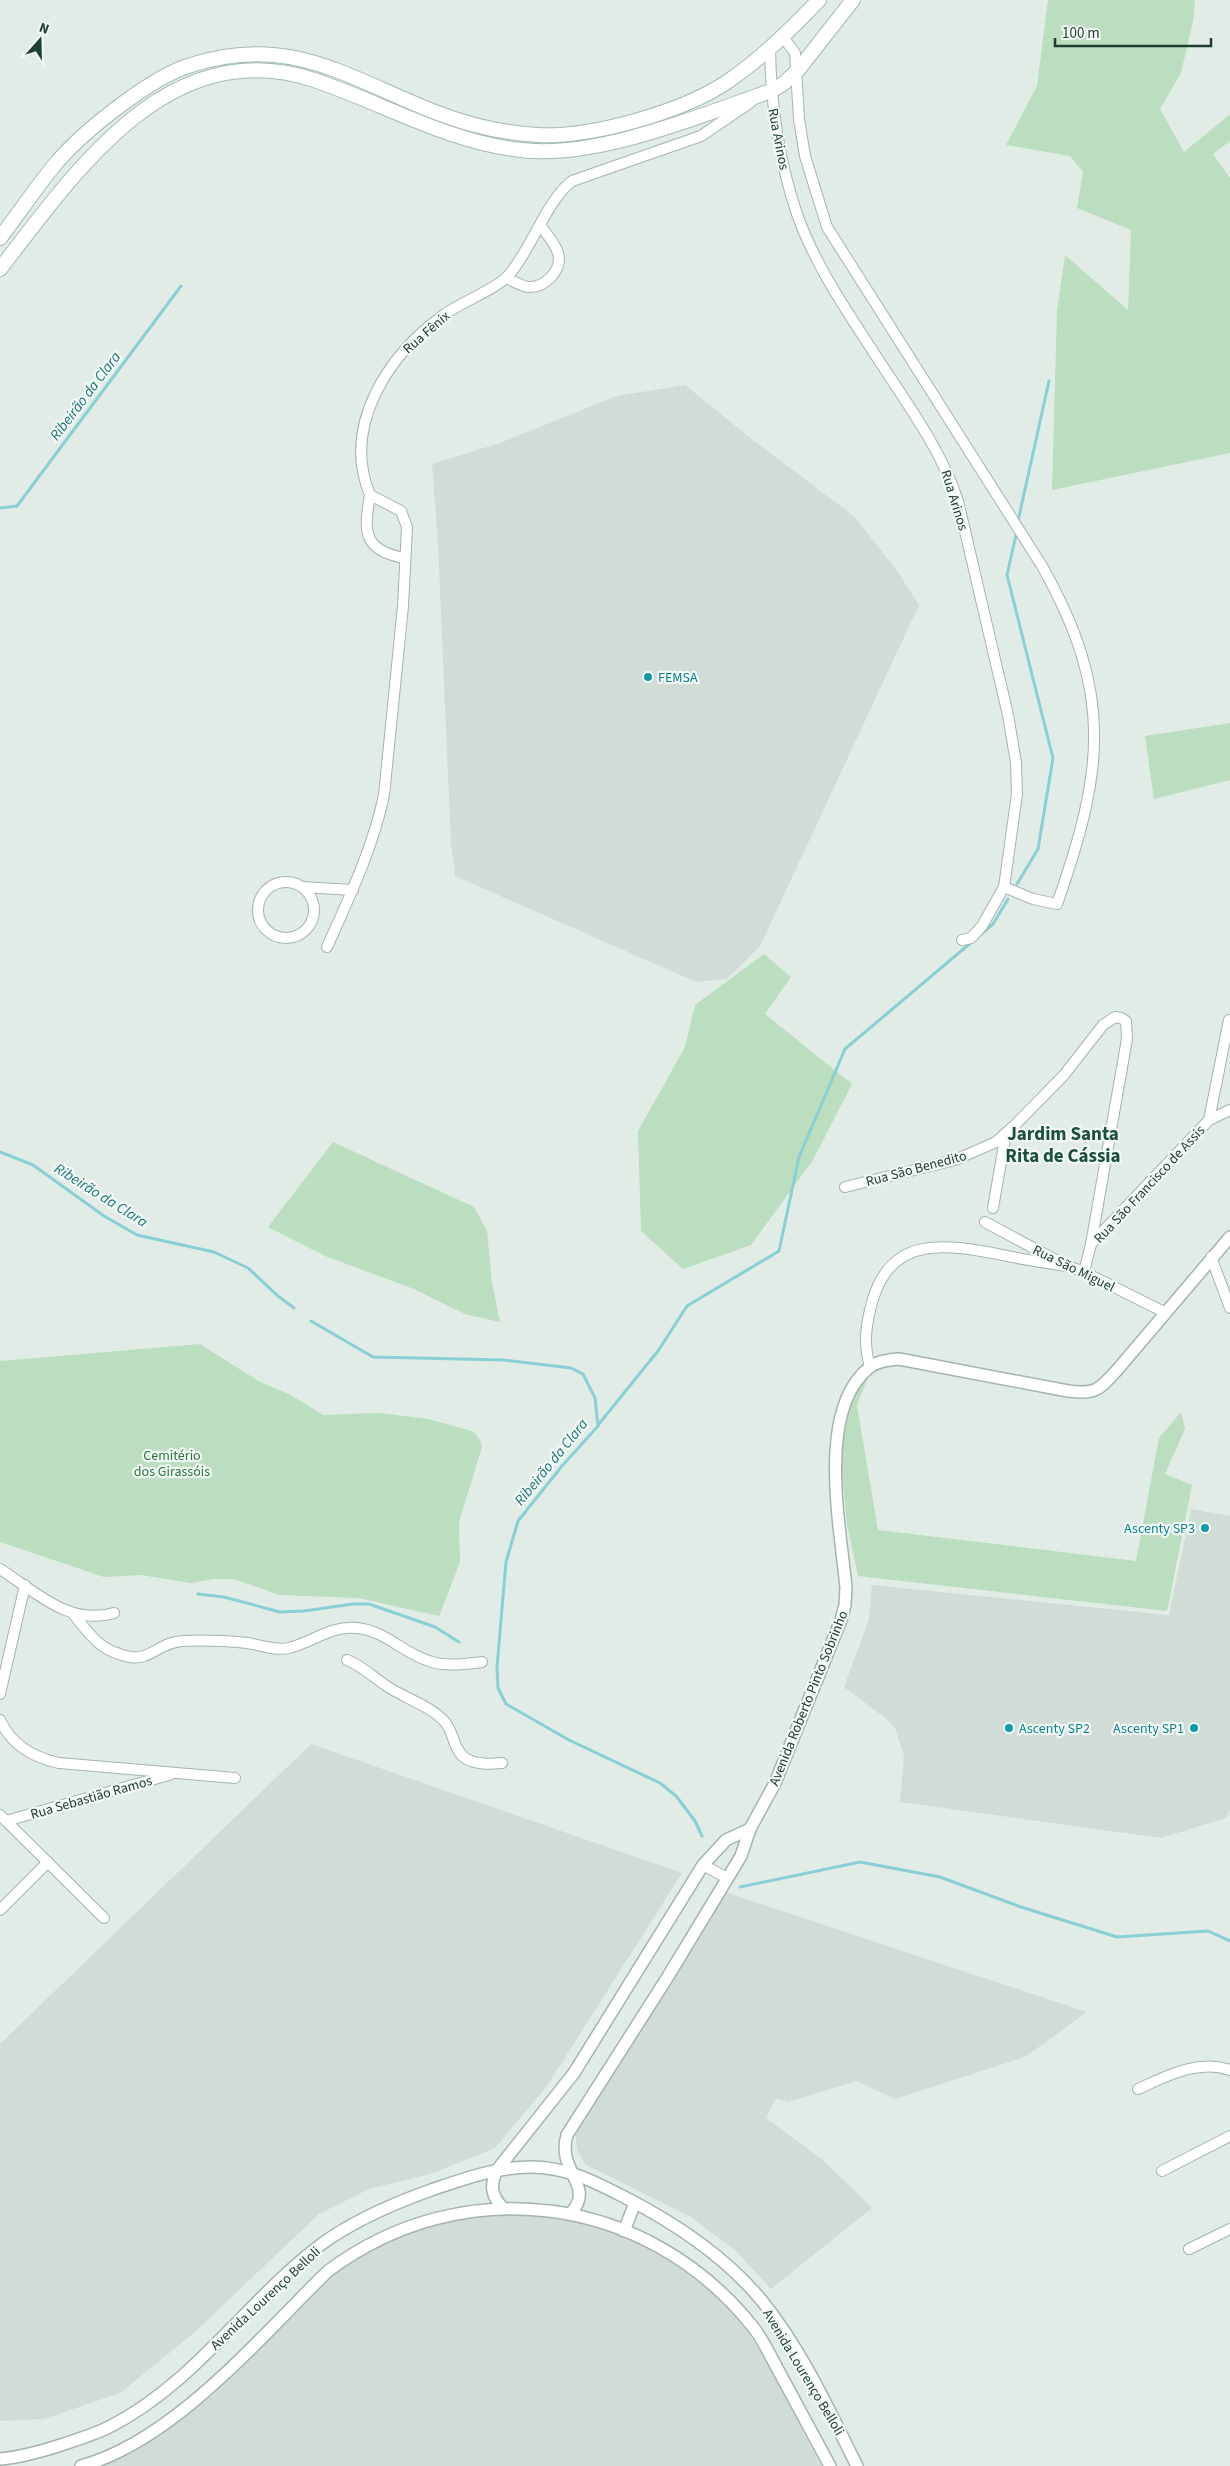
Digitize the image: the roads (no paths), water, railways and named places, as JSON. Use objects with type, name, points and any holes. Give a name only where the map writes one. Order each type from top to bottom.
[{"type":"main road","points":[[0,238],[59,160],[92,130],[158,81],[189,65],[225,56],[264,53],[302,58],[463,122],[500,131],[539,135],[576,132],[638,120],[682,104],[725,83],[770,50],[819,0]]},
{"type":"main road","points":[[0,268],[77,170],[109,137],[135,117],[174,92],[218,73],[236,70],[268,71],[313,80],[440,131],[489,145],[551,152],[589,147],[649,132],[771,90],[783,84],[798,70],[853,0]]},
{"type":"street","name":"Rua Arinos","points":[[783,37],[795,53],[798,70],[799,119],[806,156],[827,227],[1042,566],[1063,604],[1086,666],[1095,733],[1094,772],[1075,853],[1057,904],[1032,899],[1004,887]]},
{"type":"street","name":"Rua Arinos","points":[[770,50],[772,110],[787,178],[798,215],[813,250],[856,326],[930,438],[949,474],[958,501],[1000,676],[1016,763],[1017,794],[1015,819],[1004,887],[982,926],[971,938],[962,940]]},
{"type":"street","name":"Rua Fênix","points":[[370,495],[362,468],[362,440],[368,410],[385,374],[419,334],[446,313],[506,278],[561,192],[572,181],[701,136],[771,90]]},
{"type":"street","points":[[506,278],[528,287],[543,284],[554,273],[559,263],[557,252],[541,226]]},
{"type":"street","points":[[327,947],[353,890],[380,816],[384,794],[403,606],[407,527],[400,511],[370,495],[365,524],[367,533],[375,546],[389,555],[404,558]]},
{"type":"street","points":[[302,887],[309,894],[313,903],[312,922],[298,936],[288,938],[271,934],[260,921],[258,903],[262,895],[275,884],[284,882],[302,887],[353,890]]},
{"type":"street","name":"Rua São Benedito","points":[[846,1187],[955,1160],[996,1142],[1064,1074],[1110,1019],[1121,1018],[1126,1022],[1127,1039],[1091,1244]]},
{"type":"street","points":[[1209,1120],[1229,1020]]},
{"type":"street","name":"Rua São Francisco de Assis","points":[[1084,1272],[1091,1244],[1209,1120],[1230,1110]]},
{"type":"street","points":[[993,1208],[1006,1133]]},
{"type":"street","name":"Rua São Miguel","points":[[985,1222],[1067,1266],[1084,1272],[1164,1312]]},
{"type":"street","points":[[1067,1266],[952,1247],[931,1246],[913,1251],[897,1260],[885,1273],[876,1289],[866,1331],[865,1349],[870,1366],[883,1360],[899,1358],[1084,1394],[1093,1392],[1108,1380],[1164,1312],[1230,1237]]},
{"type":"street","points":[[1211,1257],[1230,1308]]},
{"type":"street","name":"Avenida Roberto Pinto Sobrinho","points":[[570,2214],[575,2209],[580,2197],[580,2189],[564,2155],[564,2145],[572,2125],[663,1985],[741,1856],[750,1829],[775,1782],[798,1720],[829,1652],[845,1605],[836,1474],[838,1421],[853,1388],[870,1366]]},
{"type":"street","points":[[0,1569],[74,1615],[98,1644],[106,1649],[131,1657],[146,1656],[172,1642],[224,1642],[275,1648],[290,1647],[333,1630],[344,1628],[377,1632],[430,1662],[450,1664],[482,1662]]},
{"type":"street","points":[[0,1694],[25,1585]]},
{"type":"street","points":[[74,1615],[99,1618],[114,1613]]},
{"type":"street","points":[[347,1660],[361,1666],[386,1685],[439,1716],[451,1731],[458,1750],[466,1758],[481,1763],[502,1763]]},
{"type":"street","points":[[0,1720],[4,1730],[18,1745],[29,1754],[44,1760],[235,1778]]},
{"type":"street","name":"Rua Sebastião Ramos","points":[[3,1818],[176,1773]]},
{"type":"street","points":[[3,1818],[104,1918]]},
{"type":"street","points":[[502,2207],[495,2200],[492,2189],[493,2179],[497,2170],[574,2073],[703,1865],[726,1840],[750,1829]]},
{"type":"street","points":[[0,1910],[48,1862]]},
{"type":"street","points":[[703,1865],[727,1878]]},
{"type":"street","points":[[1138,2089],[1188,2069],[1207,2066],[1230,2070]]},
{"type":"street","points":[[1162,2171],[1230,2136]]},
{"type":"street","name":"Avenida Lourenço Belloli","points":[[0,2459],[15,2458],[51,2449],[109,2427],[154,2398],[188,2371],[294,2268],[338,2232],[398,2203],[470,2177],[497,2170],[531,2167],[570,2171],[635,2203],[666,2220],[700,2243],[732,2270],[760,2299],[778,2322],[828,2406],[857,2466]]},
{"type":"street","points":[[624,2231],[635,2203]]},
{"type":"street","name":"Avenida Lourenço Belloli","points":[[81,2466],[96,2462],[147,2437],[188,2406],[328,2271],[350,2254],[374,2240],[413,2224],[434,2218],[502,2207],[570,2214],[624,2231],[655,2244],[678,2257],[731,2301],[755,2328],[830,2466]]},
{"type":"street","points":[[1189,2248],[1230,2229]]},
{"type":"waterway","name":"Ribeirão da Clara","points":[[0,508],[17,506],[181,286]]},
{"type":"waterway","points":[[1018,521],[1049,381]]},
{"type":"waterway","points":[[1016,535],[1007,575],[1053,758],[1038,849],[1017,884]]},
{"type":"waterway","points":[[980,935],[993,924],[1008,899]]},
{"type":"waterway","points":[[598,1425],[658,1351],[687,1306],[779,1251],[799,1157],[845,1049],[973,941]]},
{"type":"waterway","name":"Ribeirão da Clara","points":[[0,1152],[33,1165],[104,1216],[137,1235],[214,1252],[248,1268],[294,1308]]},
{"type":"waterway","name":"Ribeirão da Clara","points":[[311,1321],[373,1357],[503,1360],[571,1368],[583,1374],[595,1398],[598,1426],[562,1466],[518,1521],[506,1562],[497,1667],[498,1688],[506,1704],[569,1740],[660,1783],[676,1796],[695,1821],[702,1836]]},
{"type":"waterway","points":[[198,1594],[224,1597],[280,1612],[369,1604],[435,1627],[459,1642]]},
{"type":"waterway","points":[[740,1887],[860,1862],[940,1877],[1021,1907],[1117,1937],[1208,1931],[1230,1941]]},
{"type":"place","name":"FEMSA","points":[[648,677]]},
{"type":"place","name":"Ascenty SP3","points":[[1205,1528]]},
{"type":"place","name":"Ascenty SP2","points":[[1009,1728]]},
{"type":"place","name":"Ascenty SP1","points":[[1194,1728]]},
{"type":"district","name":"Jardim Santa Rita de Cássia","points":[[1063,1144]]},
{"type":"park label","name":"Cemitério dos Girassóis","points":[[172,1464]]}]
